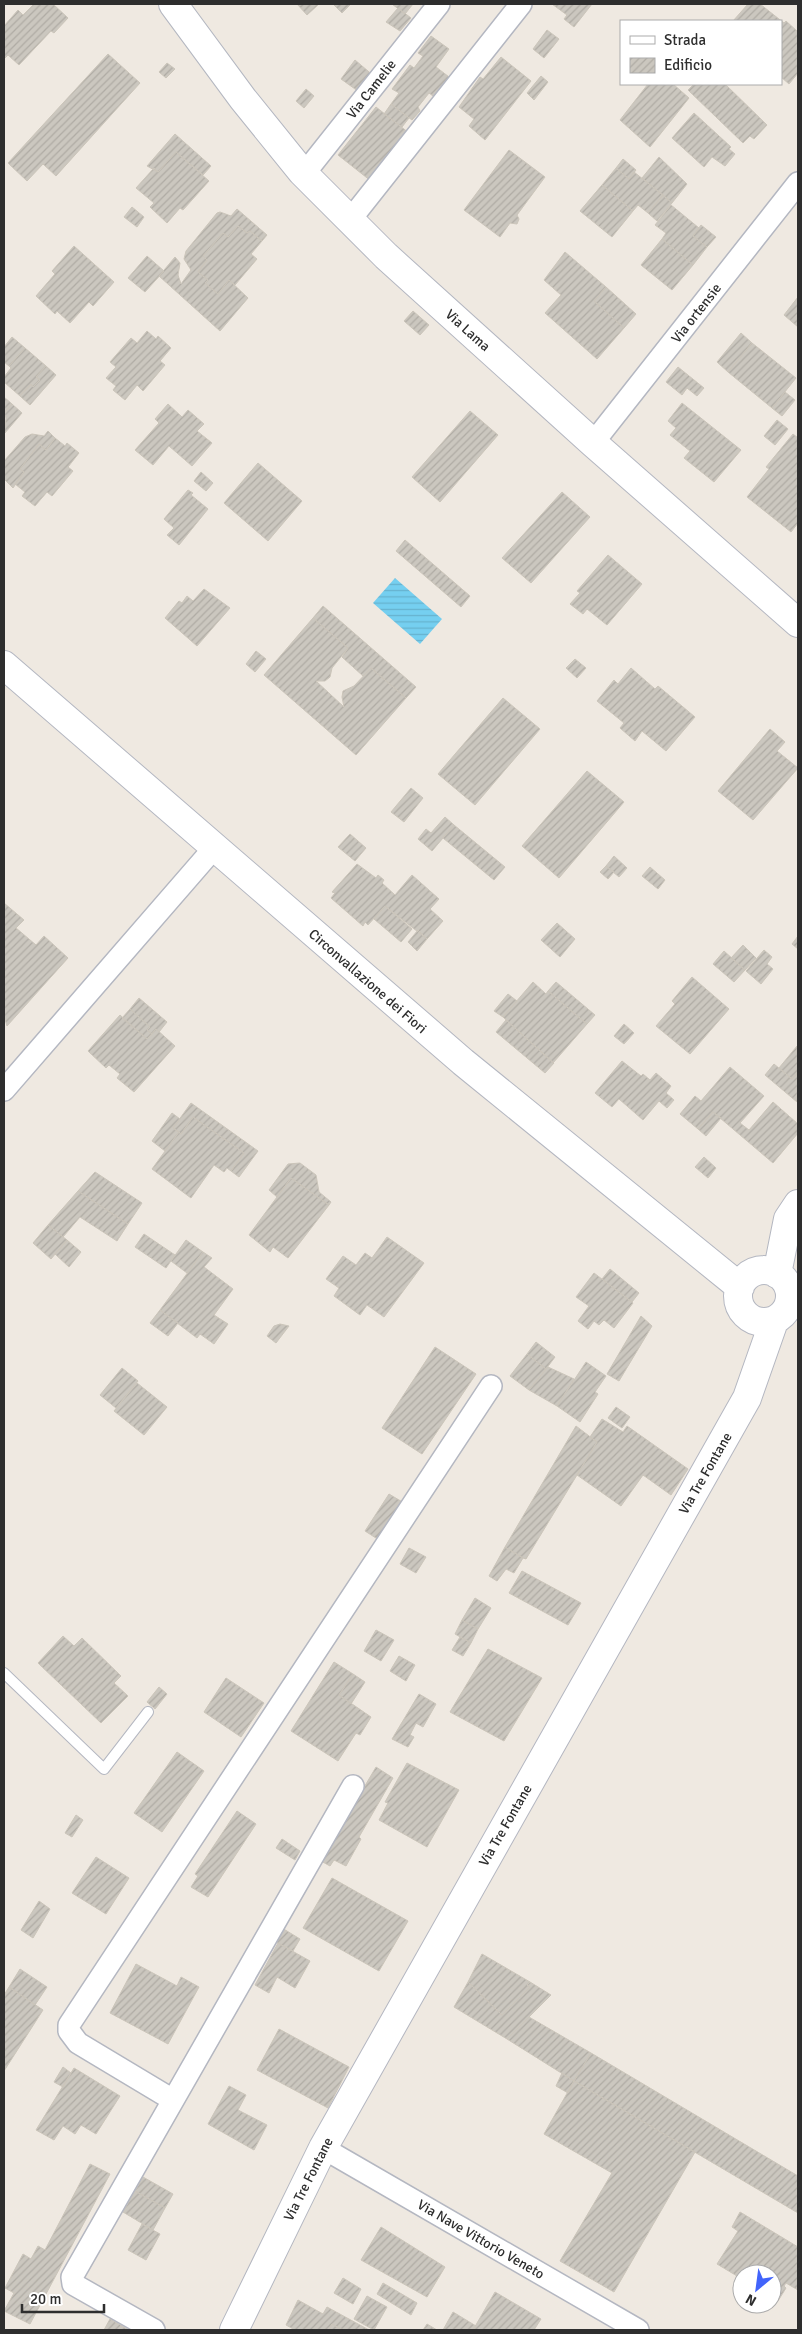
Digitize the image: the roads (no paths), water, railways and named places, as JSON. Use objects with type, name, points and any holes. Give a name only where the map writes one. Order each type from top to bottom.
[{"type":"street","name":"Via Camelie","points":[[304,174],[439,4]]},
{"type":"street","points":[[350,220],[521,4]]},
{"type":"street","name":"Via Lama","points":[[178,6],[243,99],[304,174],[386,256],[593,443],[798,623]]},
{"type":"street","name":"Via ortensie","points":[[593,443],[798,184]]},
{"type":"street","name":"Circonvallazione dei Fiori","points":[[4,665],[463,1062],[740,1287]]},
{"type":"street","points":[[4,1090],[214,848]]},
{"type":"street","points":[[777,1274],[788,1219],[798,1204]]},
{"type":"street","points":[[758,1271],[777,1274],[787,1284],[790,1302],[786,1310],[774,1321],[763,1323],[745,1314],[740,1306],[740,1287],[750,1275],[758,1271]]},
{"type":"street","name":"Via Tre Fontane","points":[[234,2330],[323,2148],[747,1398],[774,1321]]},
{"type":"street","points":[[173,2100],[78,2043],[70,2031],[69,2025],[491,1386]]},
{"type":"street","points":[[154,2330],[73,2284],[72,2277],[353,1786]]},
{"type":"street","name":"Via Nave Vittorio Veneto","points":[[323,2148],[638,2330]]},
{"type":"lane","points":[[4,1673],[104,1769],[148,1712]]},
{"type":"water","points":[[395,578],[442,619],[420,644],[373,603]]}]
